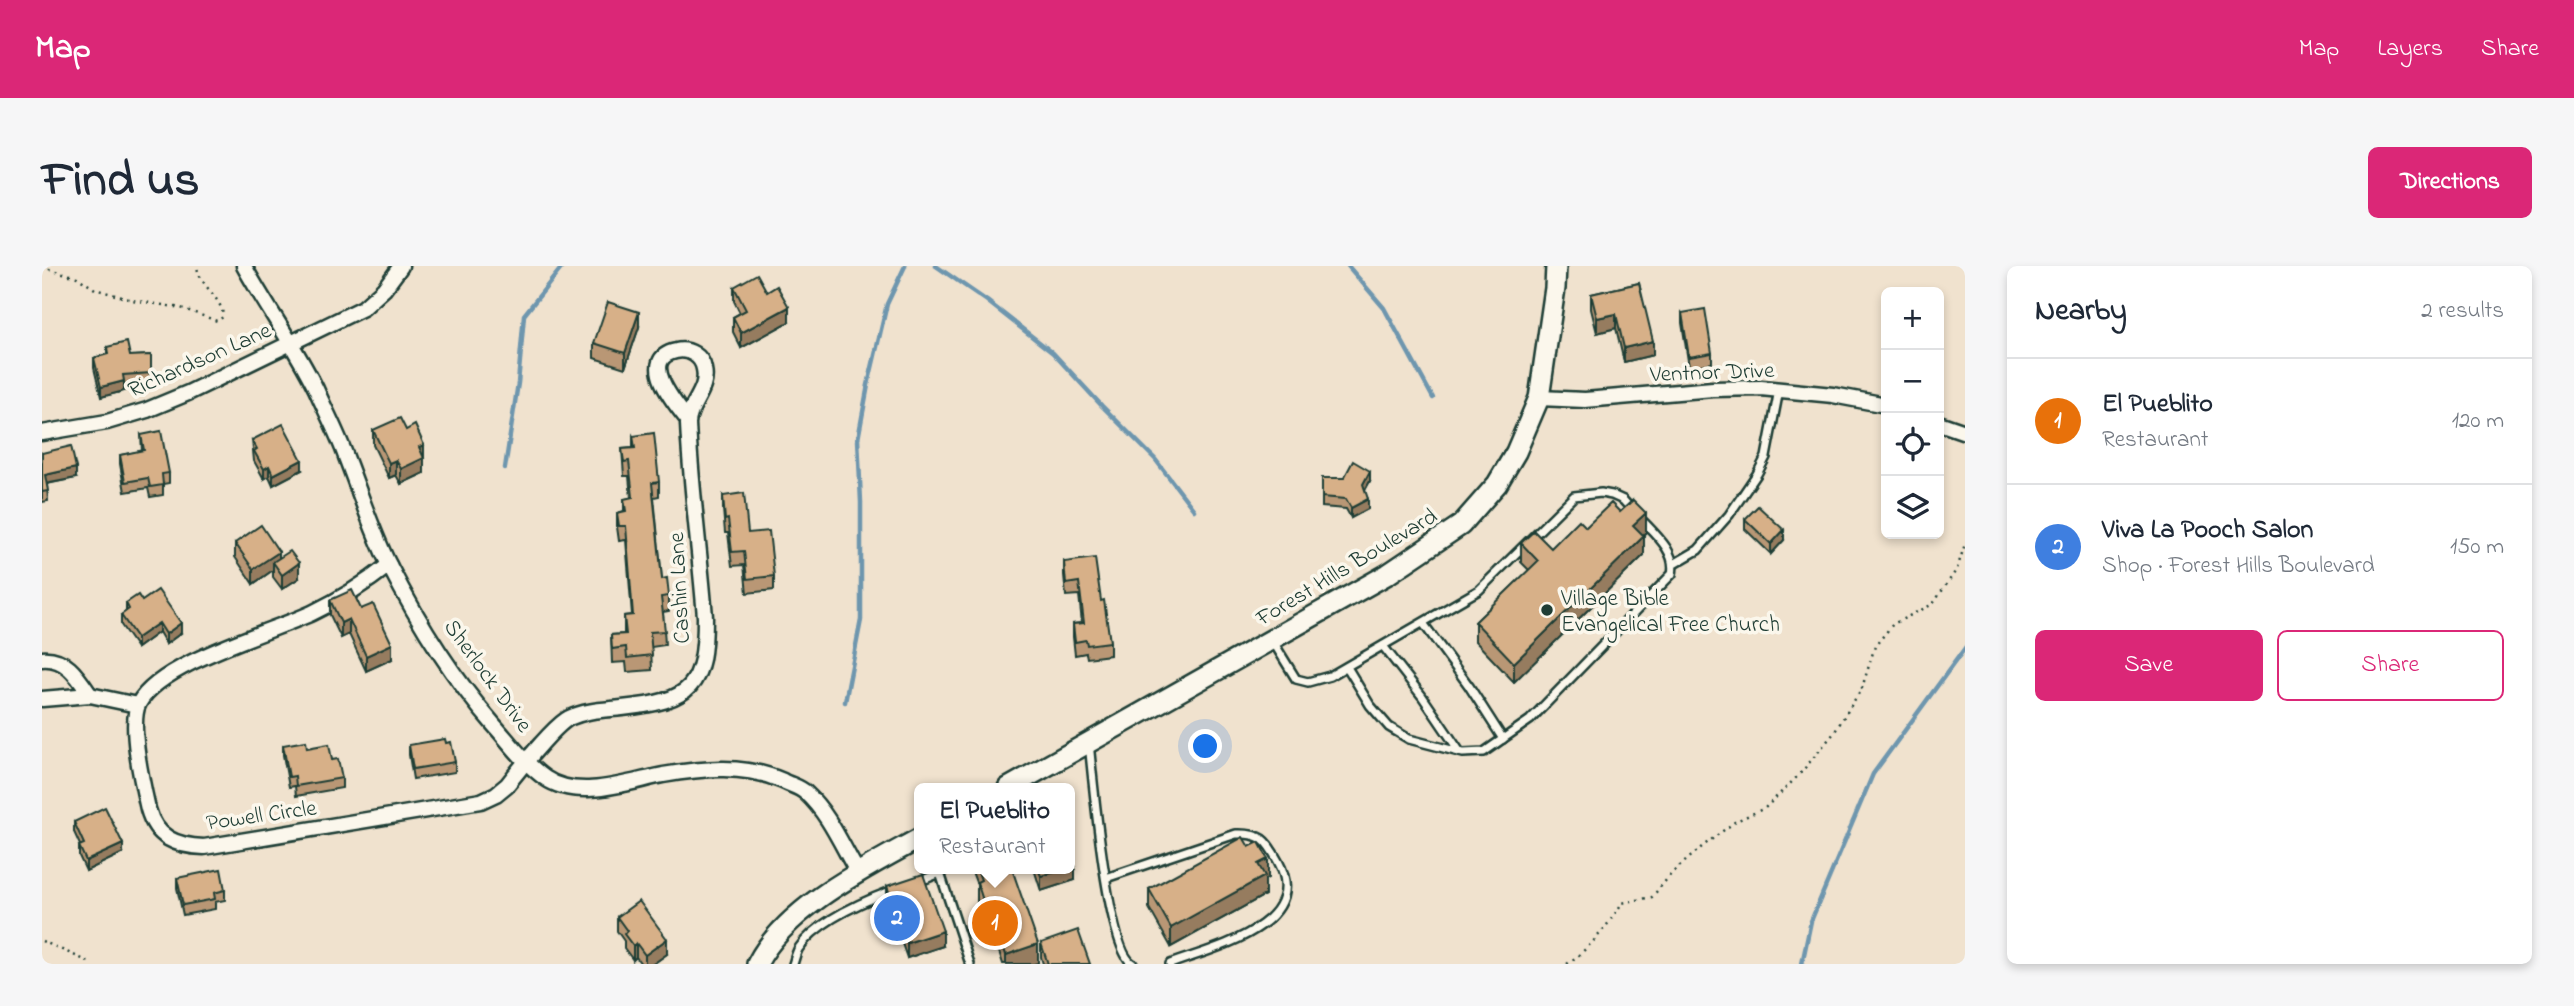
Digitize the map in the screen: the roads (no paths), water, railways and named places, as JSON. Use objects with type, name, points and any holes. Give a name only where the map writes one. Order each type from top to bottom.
[{"type":"main road","name":"Forest Hills Boulevard","points":[[1017,783],[1388,574],[1461,525],[1497,484],[1516,452],[1539,398],[1556,266]]},
{"type":"main road","points":[[757,964],[786,925],[826,893],[914,841]]},
{"type":"street","name":"Sherlock Drive","points":[[244,266],[271,315],[292,343],[345,453],[389,565],[458,678],[526,762],[547,780],[575,789],[612,786],[665,775],[718,769],[744,769],[770,775],[805,792],[830,822],[858,873]]},
{"type":"street","name":"Richardson Lane","points":[[42,433],[107,422],[147,410],[188,393],[363,308],[384,289],[401,266]]},
{"type":"street","points":[[677,350],[689,351],[699,357],[704,366],[704,388],[688,420],[665,390],[660,376],[660,365],[666,355],[677,350]]},
{"type":"street","name":"Ventnor Drive","points":[[1539,398],[1585,400],[1713,389],[1779,390],[1833,395],[1881,404]]},
{"type":"street","name":"Cashin Lane","points":[[526,762],[566,719],[591,710],[666,702],[694,683],[702,667],[705,617],[688,420]]},
{"type":"street","points":[[1944,425],[1965,432]]},
{"type":"street","points":[[42,699],[90,695],[137,705],[154,684],[178,668],[313,612],[364,584],[389,565]]},
{"type":"street","points":[[42,659],[60,660],[77,675],[90,695]]},
{"type":"street","name":"Powell Circle","points":[[137,705],[136,745],[141,781],[151,820],[160,833],[174,844],[188,846],[251,840],[481,801],[507,785],[526,762]]},
{"type":"lane","points":[[1674,564],[1698,550],[1729,515],[1757,474],[1766,457],[1779,390]]},
{"type":"lane","points":[[1272,639],[1296,679],[1316,681],[1347,667],[1479,590],[1569,500],[1581,494],[1601,493],[1623,500],[1672,555],[1672,574],[1530,720],[1484,752],[1460,752],[1409,739],[1389,727],[1370,705],[1347,667]]},
{"type":"lane","points":[[1423,623],[1469,686],[1503,739]]},
{"type":"lane","points":[[1383,646],[1422,696],[1460,752]]},
{"type":"lane","points":[[1089,743],[1105,878],[1120,948],[1133,964]]},
{"type":"lane","points":[[1105,878],[1236,834],[1256,835],[1268,842],[1282,869],[1286,886],[1281,907],[1271,919],[1240,939],[1170,964]]},
{"type":"lane","points":[[793,964],[799,948],[826,923],[868,899],[931,874]]},
{"type":"lane","points":[[940,874],[970,964]]},
{"type":"waterway","points":[[505,468],[518,383],[524,315],[563,266]]},
{"type":"waterway","points":[[845,702],[861,620],[858,439],[887,304],[905,266]]},
{"type":"waterway","points":[[936,266],[987,301],[1053,353],[1155,459],[1194,510]]},
{"type":"waterway","points":[[1348,266],[1384,308],[1433,398]]},
{"type":"waterway","points":[[1802,964],[1811,921],[1873,774],[1965,648]]},
{"type":"place","name":"Village Bible Evangelical Free Church","points":[[1547,610]]},
{"type":"place","name":"Viva La Pooch Salon","points":[[897,918]]},
{"type":"place","name":"El Pueblito","points":[[995,923]]}]
